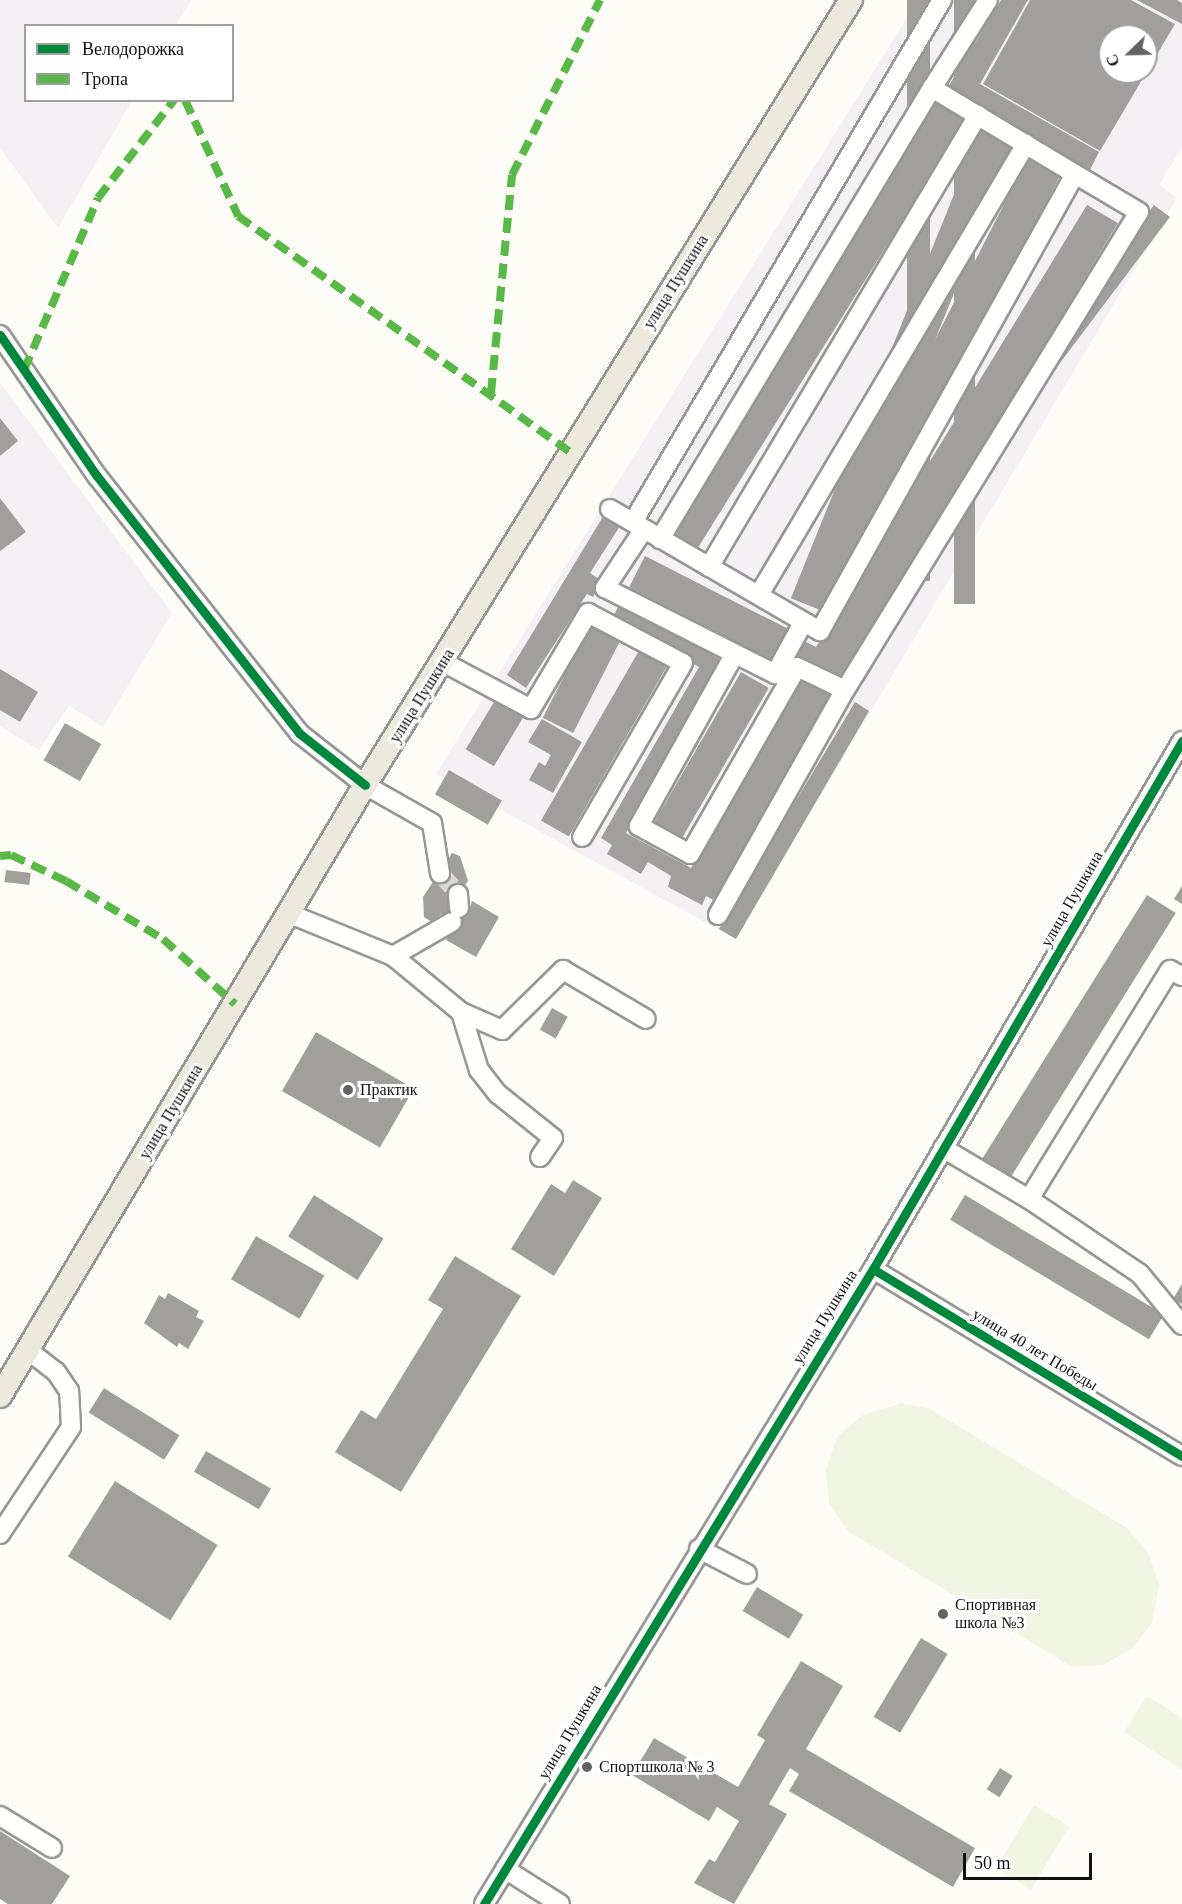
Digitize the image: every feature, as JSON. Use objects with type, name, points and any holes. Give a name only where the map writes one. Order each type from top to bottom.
[{"type":"main road","name":"улица Пушкина","points":[[0,1396],[365,785],[850,0]]},
{"type":"street","points":[[443,662],[531,710],[605,588],[639,525],[942,0]]},
{"type":"street","points":[[660,539],[932,88],[988,0]]},
{"type":"street","points":[[718,915],[845,690],[1139,212],[932,88]]},
{"type":"street","points":[[709,567],[978,115]]},
{"type":"street","points":[[760,593],[1026,144]]},
{"type":"street","points":[[610,509],[709,567],[760,593],[803,623],[820,631],[1075,174]]},
{"type":"street","points":[[0,335],[97,476],[299,734],[365,785],[432,823],[440,873]]},
{"type":"street","points":[[605,588],[734,656],[780,677]]},
{"type":"street","points":[[582,837],[683,663],[588,613]]},
{"type":"street","points":[[734,656],[639,826],[690,854],[780,677],[803,623]]},
{"type":"street","points":[[780,677],[796,667],[845,690]]},
{"type":"street","name":"улица Пушкина","points":[[484,1904],[699,1549],[873,1269],[1182,741]]},
{"type":"street","points":[[393,956],[456,908]]},
{"type":"street","points":[[290,914],[393,956],[461,1012],[502,1030],[562,970],[646,1019]]},
{"type":"street","points":[[1029,1199],[1178,969]]},
{"type":"street","points":[[461,1012],[479,1070],[498,1094],[553,1138],[540,1157]]},
{"type":"street","points":[[944,1148],[1029,1199],[1140,1274],[1182,1325]]},
{"type":"street","name":"улица 40 лет Победы","points":[[873,1269],[1182,1456]]},
{"type":"street","points":[[0,1534],[71,1427],[69,1391],[56,1372],[28,1350]]},
{"type":"street","points":[[699,1549],[747,1574]]},
{"type":"street","points":[[0,1816],[52,1848]]},
{"type":"street","points":[[505,1869],[560,1904]]},
{"type":"shaded area","points":[[0,0],[191,0],[177,24],[24,24],[24,102],[131,102],[58,228],[0,148]]},
{"type":"shaded area","points":[[918,0],[1182,0],[1182,147],[1159,185],[1177,198],[735,939],[436,774]]},
{"type":"shaded area","points":[[0,383],[172,613],[103,727],[69,706],[39,750],[0,726]]},
{"type":"green space","points":[[901,1403],[930,1409],[1127,1528],[1148,1552],[1159,1585],[1152,1622],[1133,1648],[1103,1665],[1072,1667],[848,1531],[829,1503],[826,1470],[837,1437],[863,1415]]},
{"type":"green space","points":[[1147,1696],[1182,1718],[1182,1770],[1124,1732]]},
{"type":"green space","points":[[1034,1805],[1069,1826],[1031,1890],[996,1868]]},
{"type":"building","points":[[907,0],[930,0],[930,581],[907,581]]},
{"type":"building","points":[[954,0],[975,0],[975,604],[954,604]]},
{"type":"building","points":[[1001,0],[1028,0],[980,84],[1099,152],[1090,170],[948,87]]},
{"type":"building","points":[[1030,0],[1131,0],[1175,24],[1158,53],[1158,24],[1098,24],[1098,84],[1140,84],[1100,151],[983,84]]},
{"type":"building","points":[[1137,0],[1177,0],[1182,3],[1182,24]]},
{"type":"building","points":[[937,101],[966,119],[697,550],[668,532]]},
{"type":"building","points":[[980,130],[1014,144],[825,612],[791,598]]},
{"type":"building","points":[[1028,157],[1061,174],[836,615],[803,598]]},
{"type":"building","points":[[1087,205],[1118,223],[841,683],[795,657],[804,641],[816,647]]},
{"type":"building","points":[[1154,205],[1170,217],[829,669],[813,657]]},
{"type":"building","points":[[0,418],[18,441],[0,456]]},
{"type":"building","points":[[0,498],[26,532],[0,551]]},
{"type":"building","points":[[604,515],[620,526],[590,573],[602,581],[593,597],[587,594],[526,688],[507,675]]},
{"type":"building","points":[[645,556],[793,631],[777,663],[629,587]]},
{"type":"building","points":[[620,603],[721,660],[626,833],[691,868],[802,676],[838,693],[713,900],[706,896],[702,905],[668,887],[671,876],[648,862],[641,874],[607,854],[612,845],[601,838],[699,667],[612,619]]},
{"type":"building","points":[[590,625],[620,640],[573,733],[543,718]]},
{"type":"building","points":[[640,649],[668,665],[569,836],[541,820]]},
{"type":"building","points":[[0,669],[38,692],[20,722],[0,710]]},
{"type":"building","points":[[741,672],[769,688],[682,839],[654,823]]},
{"type":"building","points":[[497,697],[525,714],[494,766],[466,749]]},
{"type":"building","points":[[855,702],[869,711],[736,939],[719,929]]},
{"type":"building","points":[[542,719],[582,742],[553,793],[529,780],[539,762],[545,766],[551,755],[528,742]]},
{"type":"building","points":[[65,723],[101,744],[80,781],[44,760]]},
{"type":"building","points":[[449,770],[502,800],[488,825],[435,794]]},
{"type":"building","points":[[452,853],[460,856],[468,881],[458,894],[459,908],[467,916],[472,901],[499,917],[476,957],[446,940],[453,928],[452,922],[441,914],[432,922],[424,917],[423,897]]},
{"type":"building","points":[[6,870],[31,873],[29,885],[5,882]]},
{"type":"building","points":[[1182,886],[1182,904],[1174,899]]},
{"type":"building","points":[[1147,895],[1176,913],[1011,1177],[982,1159]]},
{"type":"building","points":[[552,1008],[568,1017],[556,1039],[540,1030]]},
{"type":"building","name":"Практик","points":[[316,1032],[414,1088],[380,1147],[282,1091]]},
{"type":"building","points":[[573,1180],[602,1198],[554,1276],[511,1249],[551,1184],[565,1193]]},
{"type":"building","points":[[314,1195],[384,1238],[358,1280],[288,1237]]},
{"type":"building","points":[[965,1195],[1164,1314],[1149,1339],[950,1220]]},
{"type":"building","points":[[256,1236],[324,1276],[299,1319],[231,1279]]},
{"type":"building","points":[[455,1256],[521,1296],[401,1492],[335,1452],[361,1410],[376,1419],[443,1309],[428,1300]]},
{"type":"building","points":[[1182,1284],[1182,1304],[1173,1299]]},
{"type":"building","points":[[168,1293],[199,1311],[196,1317],[204,1321],[188,1349],[179,1343],[177,1347],[144,1323],[159,1295],[165,1299]]},
{"type":"building","points":[[104,1388],[179,1435],[164,1460],[89,1413]]},
{"type":"building","points":[[206,1451],[271,1488],[259,1509],[194,1472]]},
{"type":"building","points":[[115,1481],[218,1545],[170,1621],[68,1556]]},
{"type":"building","points":[[757,1587],[803,1615],[789,1639],[743,1611]]},
{"type":"building","points":[[921,1638],[948,1654],[900,1733],[874,1717]]},
{"type":"building","points":[[801,1661],[843,1686],[806,1749],[975,1848],[953,1887],[789,1791],[799,1774],[790,1768],[769,1804],[787,1814],[734,1904],[694,1883],[709,1859],[715,1862],[739,1821],[717,1807],[709,1821],[632,1775],[654,1738],[738,1787],[765,1740],[757,1735]]},
{"type":"building","points":[[1000,1768],[1013,1776],[999,1797],[987,1789]]},
{"type":"building","points":[[0,1831],[70,1876],[52,1904],[8,1904],[0,1899]]},
{"type":"tunnel","points":[[440,873],[458,894]]},
{"type":"marked path","points":[[491,393],[512,175],[600,0]]},
{"type":"marked path","points":[[24,370],[98,198],[172,102]]},
{"type":"marked path","points":[[186,102],[238,216],[570,452]]},
{"type":"marked path","points":[[0,856],[11,855],[66,881],[163,939],[235,1004]]},
{"type":"cycle path","points":[[0,335],[97,476],[299,733],[365,785]]},
{"type":"cycle path","points":[[484,1904],[873,1269],[1182,741]]},
{"type":"cycle path","points":[[873,1269],[1182,1456]]},
{"type":"place","name":"Практик","points":[[348,1090]]},
{"type":"place","name":"Спортивная школа №3","points":[[943,1614]]},
{"type":"place","name":"Спортшкола № 3","points":[[587,1767]]}]
